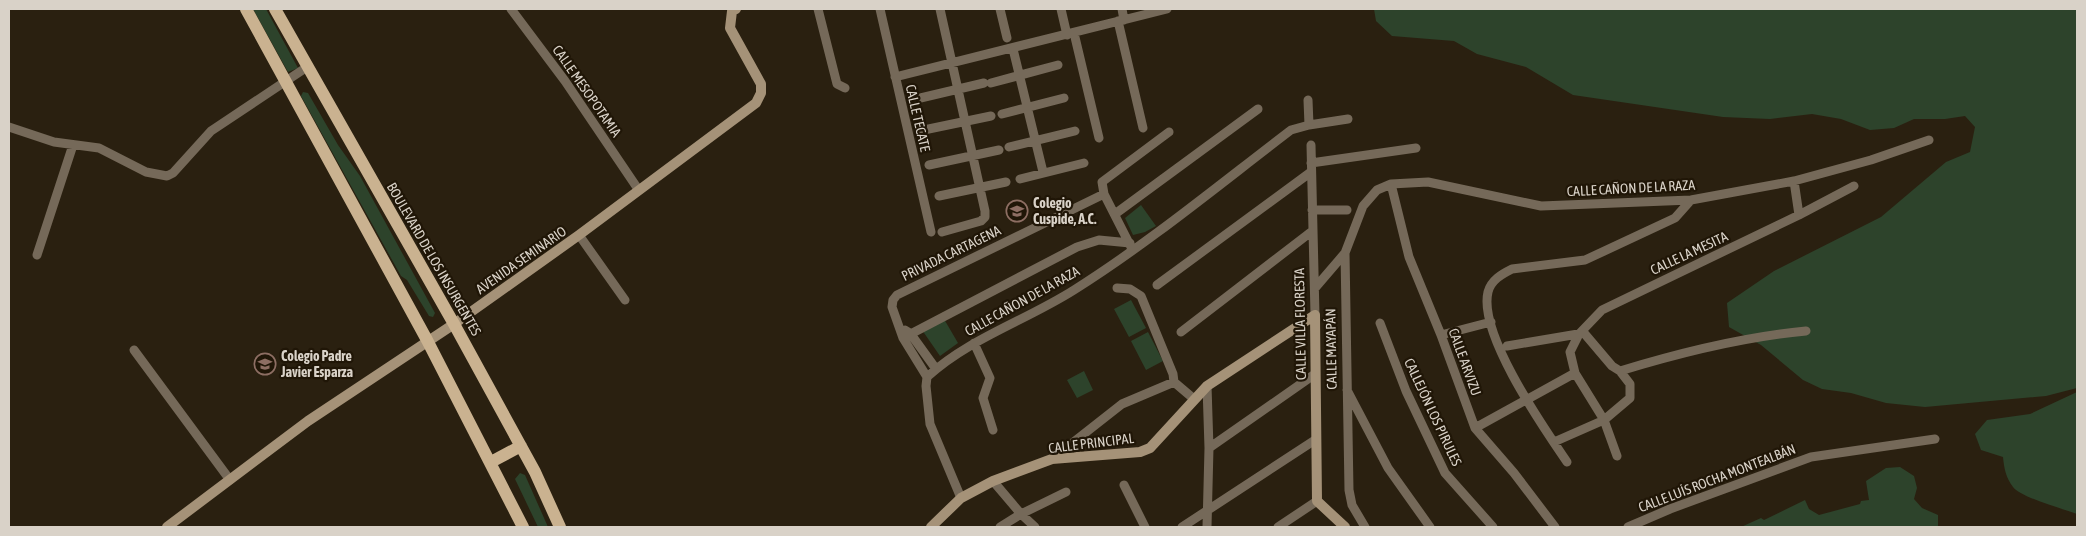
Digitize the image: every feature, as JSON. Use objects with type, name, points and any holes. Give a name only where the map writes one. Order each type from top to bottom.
[{"type":"main road","points":[[246,9],[283,81],[427,340],[523,527]]},
{"type":"main road","name":"BOULEVARD DE LOS INSURGENTES","points":[[275,9],[454,324],[521,446],[560,527]]},
{"type":"main road","points":[[491,462],[521,446]]},
{"type":"street","name":"CALLE MESOPOTAMIA","points":[[511,9],[565,82],[638,189]]},
{"type":"street","name":"AVENIDA SEMINARIO","points":[[167,527],[308,421],[427,340],[454,324],[579,235],[638,189],[756,103],[761,93],[761,84],[730,28],[732,11],[736,9]]},
{"type":"street","points":[[818,9],[837,84],[845,88]]},
{"type":"street","name":"CALLE TECATE","points":[[880,9],[931,232]]},
{"type":"street","points":[[940,9],[954,63],[985,217],[981,222],[942,232]]},
{"type":"street","points":[[1000,9],[1007,38]]},
{"type":"street","points":[[1061,9],[1071,34],[1099,138]]},
{"type":"street","points":[[1122,9],[1121,21],[1143,128]]},
{"type":"street","points":[[895,77],[1167,9]]},
{"type":"street","points":[[1013,49],[1043,172]]},
{"type":"street","points":[[912,100],[1058,65]]},
{"type":"street","points":[[9,127],[54,142],[99,148],[146,172],[167,176],[173,173],[211,132],[283,81],[307,67]]},
{"type":"street","points":[[1002,114],[1064,98]]},
{"type":"street","points":[[1308,100],[1310,125]]},
{"type":"street","points":[[1115,214],[1258,109]]},
{"type":"street","points":[[919,131],[991,116]]},
{"type":"street","name":"CALLE CAÑON DE LA RAZA","points":[[927,377],[974,343],[1073,291],[1131,246],[1291,130],[1348,119]]},
{"type":"street","points":[[1009,147],[1075,131]]},
{"type":"street","points":[[1131,246],[1104,194],[1102,182],[1169,132]]},
{"type":"street","name":"CALLE CAÑON DE LA RAZA","points":[[1391,184],[1437,183],[1541,206],[1691,200],[1794,181],[1871,160],[1929,140]]},
{"type":"street","points":[[37,255],[73,145]]},
{"type":"street","name":"CALLE VILLA FLORESTA","points":[[1310,145],[1311,232],[1315,315],[1317,502]]},
{"type":"street","points":[[1157,285],[1311,168],[1416,148]]},
{"type":"street","points":[[929,164],[998,150]]},
{"type":"street","points":[[1020,178],[1084,163]]},
{"type":"street","points":[[1794,181],[1800,215]]},
{"type":"street","points":[[938,196],[1006,182]]},
{"type":"street","name":"CALLE MAYAPÁN","points":[[1365,527],[1352,505],[1349,490],[1345,253],[1368,198],[1377,190],[1391,184]]},
{"type":"street","name":"CALLE ARVIZU","points":[[1391,184],[1409,257],[1441,335],[1475,428],[1514,473],[1555,527]]},
{"type":"street","name":"CALLE LA MESITA","points":[[1617,456],[1604,420],[1575,373],[1570,352],[1579,334],[1602,310],[1800,215],[1854,186]]},
{"type":"street","name":"PRIVADA CARTAGENA","points":[[936,369],[900,328],[892,307],[897,295],[1104,194]]},
{"type":"street","points":[[1568,462],[1511,372],[1491,322],[1488,292],[1494,280],[1512,269],[1585,260],[1675,218],[1691,200]]},
{"type":"street","points":[[1312,210],[1347,210]]},
{"type":"street","points":[[1181,332],[1311,232]]},
{"type":"street","points":[[579,235],[625,300]]},
{"type":"street","points":[[961,498],[930,424],[926,386],[927,377],[906,336],[1077,247],[1099,240],[1131,246]]},
{"type":"street","points":[[1314,288],[1345,253]]},
{"type":"street","points":[[1117,288],[1130,289],[1141,296],[1173,374],[1174,382],[1194,399]]},
{"type":"street","name":"CALLE PRINCIPAL","points":[[931,527],[961,498],[994,482],[1052,459],[1140,452],[1150,448],[1159,442],[1207,386],[1315,315]]},
{"type":"street","points":[[1441,335],[1491,322]]},
{"type":"street","name":"CALLEJÓN LOS PIRULES","points":[[1380,323],[1406,392],[1445,473],[1493,527]]},
{"type":"street","points":[[1620,371],[1704,347],[1762,335],[1806,331]]},
{"type":"street","points":[[1507,346],[1588,334],[1596,349],[1612,366],[1620,371],[1630,384],[1630,398],[1604,420],[1554,442]]},
{"type":"street","points":[[974,343],[990,378],[983,398],[994,430]]},
{"type":"street","points":[[134,350],[230,480]]},
{"type":"street","points":[[1475,428],[1575,373]]},
{"type":"street","points":[[1209,448],[1315,374]]},
{"type":"street","points":[[1052,459],[1122,404],[1174,382]]},
{"type":"street","points":[[1207,386],[1209,448],[1207,527]]},
{"type":"street","points":[[1346,387],[1388,468],[1430,527]]},
{"type":"street","name":"CALLE LUÍS ROCHA MONTEALBÁN","points":[[1628,527],[1670,508],[1810,457],[1935,439]]},
{"type":"street","points":[[1182,527],[1315,440]]},
{"type":"street","points":[[994,482],[1020,514],[1035,527]]},
{"type":"street","points":[[1124,485],[1145,527]]},
{"type":"street","points":[[1000,527],[1020,514],[1066,492]]},
{"type":"street","points":[[1278,527],[1317,502],[1345,527]]},
{"type":"green space","points":[[253,9],[266,9],[298,68],[288,72]]},
{"type":"green space","points":[[1374,9],[2077,9],[2077,388],[2046,396],[1925,407],[1886,403],[1851,393],[1822,389],[1803,380],[1761,345],[1729,327],[1727,303],[1774,271],[1881,217],[1946,162],[1970,152],[1975,127],[1965,116],[1945,119],[1914,119],[1894,128],[1870,130],[1841,119],[1812,114],[1770,119],[1723,117],[1573,95],[1526,67],[1477,54],[1454,41],[1392,36],[1376,21]]},
{"type":"green space","points":[[303,92],[308,93],[338,145],[360,176],[435,313],[433,317],[429,316],[407,280],[401,276],[301,96]]},
{"type":"green space","points":[[1141,205],[1156,226],[1145,232],[1133,235],[1125,218]]},
{"type":"green space","points":[[1131,300],[1146,328],[1129,337],[1114,309]]},
{"type":"green space","points":[[944,319],[958,343],[940,356],[922,330]]},
{"type":"green space","points":[[1148,332],[1163,361],[1146,370],[1131,341]]},
{"type":"green space","points":[[1084,371],[1093,390],[1077,398],[1067,380]]},
{"type":"green space","points":[[2077,392],[2077,514],[2033,499],[2017,491],[2007,476],[2003,457],[1981,450],[1975,434],[1987,420],[2030,414]]},
{"type":"green space","points":[[1900,467],[1914,476],[1917,488],[1914,499],[1922,508],[1938,515],[1938,527],[1741,527],[1761,518],[1764,520],[1805,500],[1809,509],[1819,515],[1860,504],[1861,501],[1869,500],[1866,481],[1886,468]]},
{"type":"green space","points":[[520,473],[525,475],[548,527],[538,527],[515,479]]},
{"type":"place","name":"Colegio Cuspide, A.C.","points":[[1017,211]]},
{"type":"place","name":"Colegio Padre Javier Esparza","points":[[265,364]]}]
